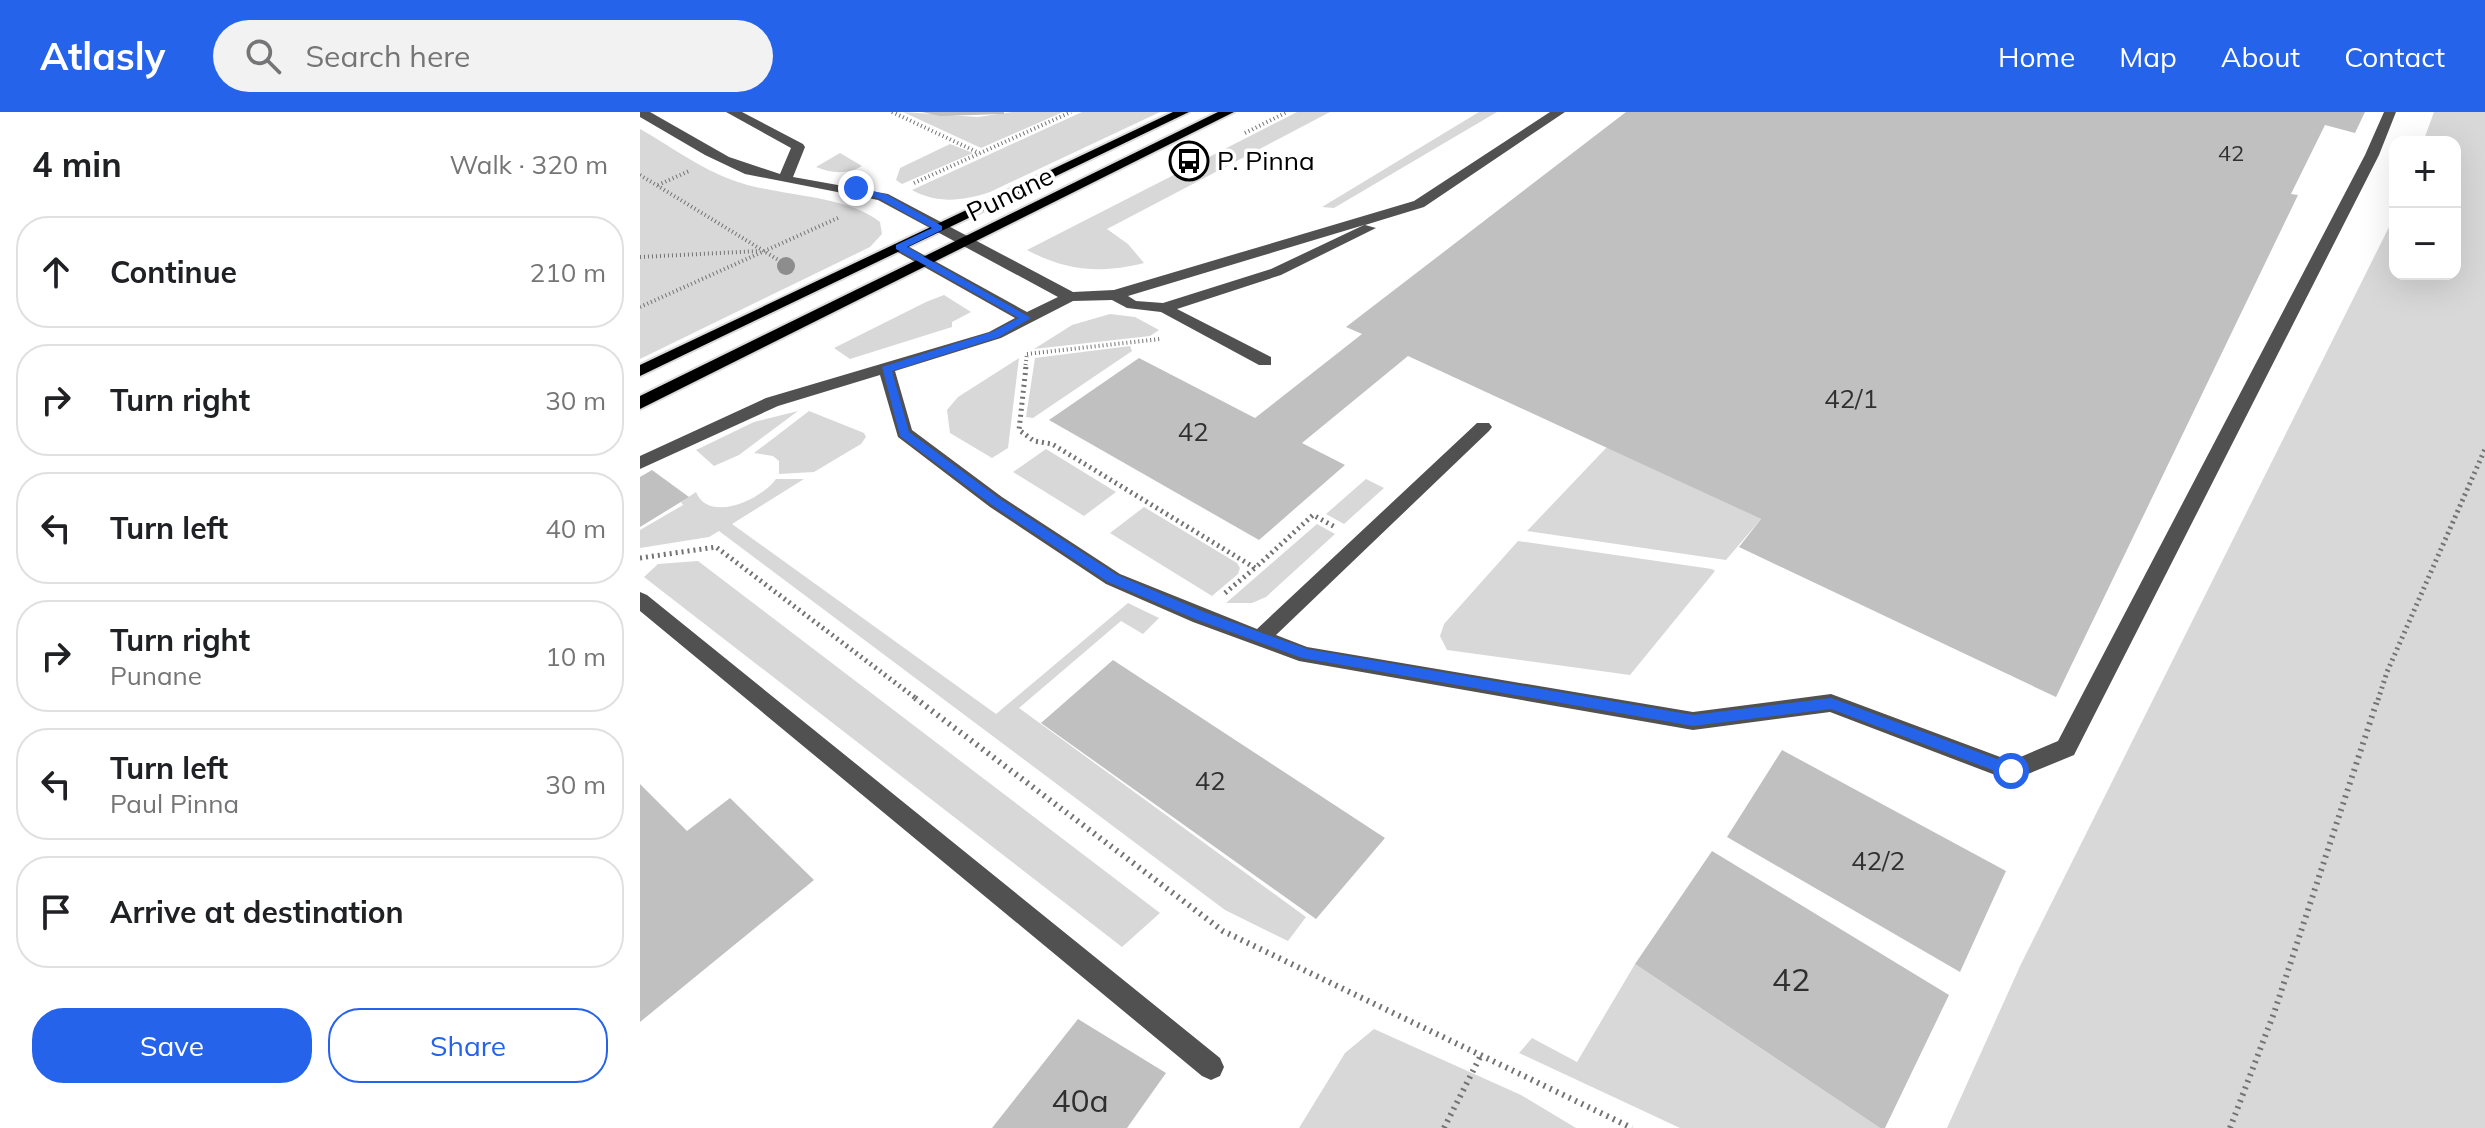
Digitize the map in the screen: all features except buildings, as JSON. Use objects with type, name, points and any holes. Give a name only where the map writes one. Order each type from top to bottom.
[{"type":"main road","name":"Punane","points":[[640,371],[1183,112]]},
{"type":"main road","name":"Punane","points":[[640,403],[1228,112]]},
{"type":"street","points":[[641,112],[737,165],[785,179],[856,188],[883,197],[1070,297]]},
{"type":"street","points":[[732,112],[798,147],[785,179]]},
{"type":"street","points":[[1164,308],[1276,272],[1419,204],[1559,112]]},
{"type":"street","points":[[886,369],[904,433],[996,502],[1113,579],[1306,655],[1693,721],[1831,703],[2011,771],[2066,748],[2365,169],[2390,112]]},
{"type":"street","points":[[640,463],[772,402],[995,335],[1070,297],[1115,295],[1419,204]]},
{"type":"street","points":[[899,247],[1026,318]]},
{"type":"street","points":[[1115,295],[1132,305],[1164,308],[1265,361]]},
{"type":"street","points":[[1260,638],[1483,427]]},
{"type":"street","points":[[640,600],[1211,1067]]},
{"type":"path","points":[[892,112],[980,153]]},
{"type":"path","points":[[640,175],[796,271]]},
{"type":"path","points":[[640,257],[765,251]]},
{"type":"path","points":[[640,307],[765,251]]},
{"type":"path","points":[[995,335],[1027,354],[1160,339],[1177,349],[1210,332]]},
{"type":"path","points":[[1027,354],[1019,430],[1034,441],[1052,444],[1255,568],[1313,515],[1362,542]]},
{"type":"path","points":[[2230,1128],[2274,1013],[2387,672],[2485,449]]},
{"type":"path","points":[[640,558],[716,547],[1223,931],[1632,1128]]},
{"type":"path","points":[[1444,1128],[1481,1055]]},
{"type":"shaded area","points":[[903,112],[978,117],[1012,112],[1063,112],[981,148]]},
{"type":"shaded area","points":[[1082,112],[1160,112],[990,192],[950,200],[912,190]]},
{"type":"shaded area","points":[[1297,112],[1330,112],[1107,229],[1128,244],[1144,263],[1113,269],[1084,268],[1056,262],[1027,250]]},
{"type":"shaded area","points":[[1479,112],[1497,112],[1334,208],[1322,207]]},
{"type":"shaded area","points":[[2434,112],[2485,112],[2485,1128],[1947,1128],[2021,964],[2389,227],[2389,280],[2461,280],[2461,136],[2425,136]]},
{"type":"shaded area","points":[[640,129],[697,164],[732,180],[830,201],[865,213],[880,222],[882,234],[870,247],[640,359]]},
{"type":"shaded area","points":[[950,144],[973,153],[902,184],[896,180],[900,168]]},
{"type":"shaded area","points":[[840,153],[862,166],[839,172],[816,167]]},
{"type":"shaded area","points":[[944,295],[971,312],[952,322],[952,327],[850,359],[834,348],[926,302]]},
{"type":"shaded area","points":[[1110,314],[1135,317],[1159,330],[1150,336],[1034,349],[1072,325]]},
{"type":"shaded area","points":[[1130,346],[1132,351],[1033,418],[1026,417],[1035,358]]},
{"type":"shaded area","points":[[1019,358],[1008,448],[992,458],[950,433],[947,410],[958,397]]},
{"type":"shaded area","points":[[798,411],[739,455],[714,466],[696,450],[754,422]]},
{"type":"shaded area","points":[[809,411],[864,433],[866,437],[861,444],[814,472],[779,474],[779,461],[773,456],[754,453]]},
{"type":"shaded area","points":[[1607,447],[1761,519],[1726,560],[1527,531]]},
{"type":"shaded area","points":[[1046,449],[1116,492],[1084,516],[1013,472]]},
{"type":"shaded area","points":[[776,479],[804,479],[732,524],[996,714],[1128,603],[1159,618],[1143,634],[1121,621],[1019,708],[1306,917],[1288,941],[1225,910],[719,531],[709,537],[640,548],[640,530],[683,505],[681,502],[696,492],[712,506],[736,505],[759,494]]},
{"type":"shaded area","points":[[1366,479],[1384,488],[1344,524],[1326,514]]},
{"type":"shaded area","points":[[1144,507],[1237,563],[1240,568],[1238,574],[1212,596],[1110,533]]},
{"type":"shaded area","points":[[1317,524],[1335,534],[1266,597],[1252,603],[1226,603]]},
{"type":"shaded area","points":[[1518,541],[1715,571],[1630,675],[1447,650],[1440,636],[1444,624]]},
{"type":"shaded area","points":[[698,561],[1160,913],[1122,947],[644,577],[658,564]]},
{"type":"shaded area","points":[[1635,964],[1880,1128],[1680,1128],[1519,1053],[1532,1038],[1577,1062]]},
{"type":"shaded area","points":[[1374,1029],[1521,1095],[1576,1128],[1299,1128],[1345,1053]]},
{"type":"place","name":"P. Pinna","points":[[1189,161]]},
{"type":"route","points":[[856,188],[883,197],[939,228],[899,247],[1026,318],[995,335],[886,369],[904,433],[996,502],[1113,579],[1200,616],[1306,655],[1693,721],[1831,703],[2011,771]]}]
